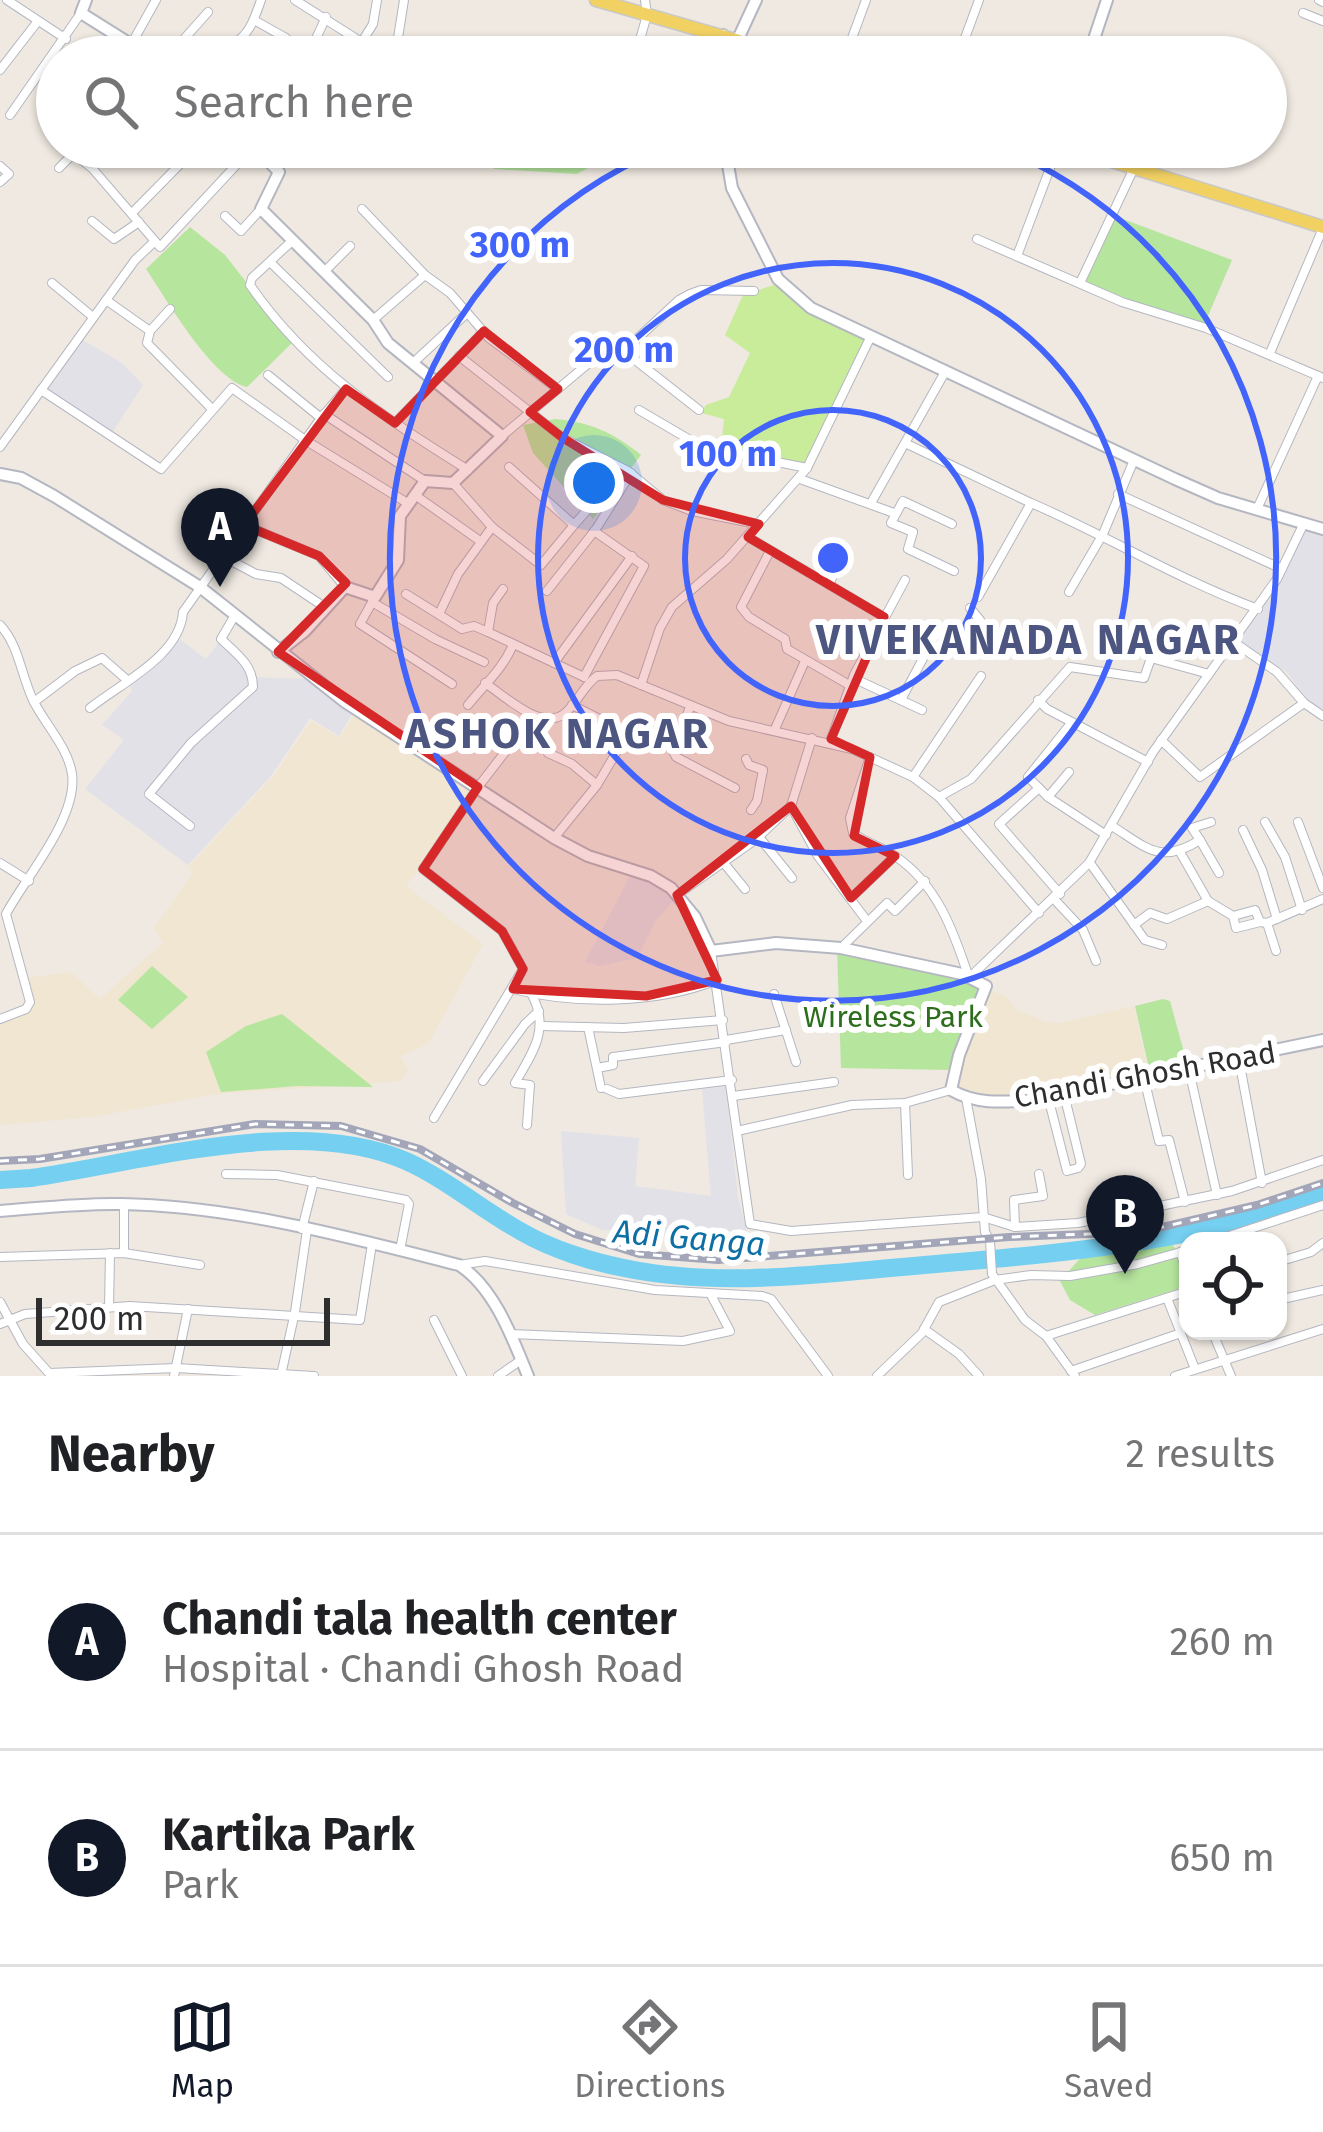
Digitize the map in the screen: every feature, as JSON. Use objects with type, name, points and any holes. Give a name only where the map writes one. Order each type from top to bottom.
[{"type":"main road","points":[[596,0],[646,7],[729,36]]},
{"type":"main road","points":[[1134,168],[1323,227]]},
{"type":"street","points":[[7,0],[61,36]]},
{"type":"street","points":[[136,36],[156,0]]},
{"type":"street","points":[[242,36],[261,0]]},
{"type":"street","points":[[295,0],[352,36]]},
{"type":"street","points":[[365,36],[377,0]]},
{"type":"street","points":[[398,36],[404,0]]},
{"type":"street","points":[[739,36],[756,0]]},
{"type":"street","points":[[853,36],[866,0]]},
{"type":"street","points":[[966,36],[979,0]]},
{"type":"street","points":[[1095,36],[1107,0]]},
{"type":"street","points":[[68,36],[84,6],[123,36]]},
{"type":"street","points":[[187,36],[208,12]]},
{"type":"street","points":[[1303,13],[1323,21]]},
{"type":"street","points":[[317,36],[326,17]]},
{"type":"street","points":[[0,70],[38,21]]},
{"type":"street","points":[[253,23],[282,36]]},
{"type":"street","points":[[10,115],[36,80]]},
{"type":"street","points":[[0,166],[9,174],[0,182]]},
{"type":"street","points":[[93,168],[154,242],[166,245],[235,168]]},
{"type":"street","points":[[132,213],[176,168]]},
{"type":"street","points":[[225,216],[241,231],[261,209],[279,172],[275,168]]},
{"type":"street","points":[[729,168],[734,192],[778,279],[811,308],[1218,498],[1323,529]]},
{"type":"street","points":[[1017,256],[1054,168]]},
{"type":"street","points":[[1080,284],[1134,168]]},
{"type":"street","points":[[261,209],[374,320],[388,343],[502,436]]},
{"type":"street","points":[[362,209],[484,332],[558,389]]},
{"type":"street","points":[[92,221],[114,239],[139,222]]},
{"type":"street","points":[[1270,353],[1323,227]]},
{"type":"street","points":[[977,239],[1321,377],[1257,509]]},
{"type":"street","points":[[293,240],[250,285],[280,328],[346,389],[468,470]]},
{"type":"street","points":[[0,447],[93,317],[154,242]]},
{"type":"street","points":[[325,272],[350,247]]},
{"type":"street","points":[[269,262],[388,377]]},
{"type":"street","points":[[374,320],[425,275]]},
{"type":"street","points":[[52,283],[93,317]]},
{"type":"street","points":[[625,351],[690,294],[754,291]]},
{"type":"street","points":[[106,300],[150,332]]},
{"type":"street","points":[[170,309],[150,332],[147,343],[212,410]]},
{"type":"street","points":[[414,362],[467,313]]},
{"type":"street","points":[[395,423],[484,332]]},
{"type":"street","points":[[641,685],[660,628],[672,608],[748,537],[807,468],[871,335]]},
{"type":"street","points":[[453,484],[608,347],[625,351],[699,410]]},
{"type":"street","points":[[459,356],[563,438],[627,471],[663,500],[692,511],[759,524]]},
{"type":"street","points":[[871,503],[945,372]]},
{"type":"street","points":[[268,375],[322,416],[425,481],[453,484],[492,526],[542,565],[627,471]]},
{"type":"street","points":[[41,390],[161,470],[232,388],[305,440],[480,541]]},
{"type":"street","points":[[90,708],[157,659],[200,587],[346,389]]},
{"type":"street","points":[[638,410],[702,447],[807,468]]},
{"type":"street","points":[[907,444],[1103,534],[1186,581],[1258,609]]},
{"type":"street","points":[[1069,592],[1103,534],[1134,460]]},
{"type":"street","points":[[509,467],[574,525]]},
{"type":"street","points":[[547,591],[594,532],[627,471]]},
{"type":"street","points":[[0,474],[21,478],[54,496],[200,587],[344,702],[554,838],[588,856],[651,876],[677,895],[695,917],[711,951],[750,1224],[791,1231],[983,1217],[1015,1227],[1096,1220],[1217,1195],[1323,1160]]},
{"type":"street","points":[[799,479],[894,513]]},
{"type":"street","points":[[425,481],[398,525],[398,560],[360,624],[452,684]]},
{"type":"street","points":[[1118,494],[1282,569]]},
{"type":"street","points":[[952,524],[903,501],[891,523],[914,532],[908,549],[954,571]]},
{"type":"street","points":[[977,597],[1031,503]]},
{"type":"street","points":[[969,978],[1089,863],[1161,740],[1258,609],[1304,523]]},
{"type":"street","points":[[244,525],[320,556],[345,586],[484,662]]},
{"type":"street","points":[[439,614],[458,574],[492,526]]},
{"type":"street","points":[[485,683],[533,716],[556,718],[572,705],[644,566],[594,532]]},
{"type":"street","points":[[748,537],[884,616]]},
{"type":"street","points":[[770,551],[742,607],[749,617],[785,639],[788,649],[805,661],[922,710]]},
{"type":"street","points":[[222,556],[256,574],[281,578],[326,608]]},
{"type":"street","points":[[554,663],[632,556]]},
{"type":"street","points":[[829,585],[838,564]]},
{"type":"street","points":[[830,742],[852,682],[905,580]]},
{"type":"street","points":[[278,652],[305,632],[345,586]]},
{"type":"street","points":[[488,632],[494,603],[503,589]]},
{"type":"street","points":[[406,594],[462,628],[474,626],[588,678],[617,675],[729,721],[830,742],[913,777],[939,797],[1040,913]]},
{"type":"street","points":[[901,700],[938,630],[964,642],[980,620],[970,608]]},
{"type":"street","points":[[190,826],[149,794],[191,743],[253,687],[253,674],[244,660],[221,639],[235,615]]},
{"type":"street","points":[[0,625],[12,638],[34,702],[65,753],[72,776],[57,829],[29,881],[3,914],[30,1001],[26,1009],[0,1018]]},
{"type":"street","points":[[0,649],[12,638]]},
{"type":"street","points":[[1234,642],[1277,672],[1304,703],[1323,716]]},
{"type":"street","points":[[468,705],[501,671],[513,645]]},
{"type":"street","points":[[34,702],[74,671],[102,658],[126,680]]},
{"type":"street","points":[[939,797],[971,779],[1070,667],[1144,678],[1151,658],[1209,674]]},
{"type":"street","points":[[775,729],[805,661]]},
{"type":"street","points":[[913,777],[981,676]]},
{"type":"street","points":[[1038,700],[1148,762]]},
{"type":"street","points":[[1161,740],[1189,769],[1205,776],[1304,703]]},
{"type":"street","points":[[572,705],[633,736]]},
{"type":"street","points":[[690,706],[673,751],[682,762],[735,788]]},
{"type":"street","points":[[434,1118],[523,969],[502,931],[422,868],[533,716]]},
{"type":"street","points":[[1072,722],[1028,777],[1048,797],[1150,850],[1170,855],[1200,840]]},
{"type":"street","points":[[677,895],[759,837],[791,806],[812,738]]},
{"type":"street","points":[[548,753],[572,764],[597,785]]},
{"type":"street","points":[[554,838],[616,753]]},
{"type":"street","points":[[870,758],[850,818],[853,833],[895,856],[925,881],[947,920],[969,978]]},
{"type":"street","points":[[746,759],[764,770],[752,810]]},
{"type":"street","points":[[1048,797],[1069,772]]},
{"type":"street","points":[[1039,788],[999,824],[1083,930],[1096,962]]},
{"type":"street","points":[[791,806],[818,856],[867,921]]},
{"type":"street","points":[[1210,822],[1192,828],[1219,873]]},
{"type":"street","points":[[1265,822],[1285,857],[1302,910]]},
{"type":"street","points":[[1298,822],[1323,888]]},
{"type":"street","points":[[1243,830],[1277,919]]},
{"type":"street","points":[[759,837],[792,878]]},
{"type":"street","points":[[1180,853],[1208,901],[1233,916],[1255,910],[1276,951]]},
{"type":"street","points":[[850,898],[895,856]]},
{"type":"street","points":[[723,862],[745,889]]},
{"type":"street","points":[[0,863],[29,881]]},
{"type":"street","points":[[1089,863],[1149,944],[1162,945]]},
{"type":"street","points":[[841,948],[887,904],[896,911],[925,881]]},
{"type":"street","points":[[1263,923],[1323,899]]},
{"type":"street","points":[[1134,925],[1150,914],[1167,919],[1208,901]]},
{"type":"street","points":[[711,951],[776,944],[841,948],[986,986],[951,1090],[905,1102],[852,1105],[737,1131]]},
{"type":"street","points":[[513,989],[596,998],[680,994],[717,980]]},
{"type":"street","points":[[527,1125],[530,1085],[515,1083],[537,1045],[542,1026],[531,994]]},
{"type":"street","points":[[774,994],[796,1062]]},
{"type":"street","points":[[483,1081],[540,1010]]},
{"type":"street","points":[[542,1026],[624,1028],[723,1020]]},
{"type":"street","points":[[588,1027],[604,1089],[619,1094],[731,1080]]},
{"type":"street","points":[[597,1068],[613,1065],[613,1057],[786,1030]]},
{"type":"street","name":"Chandi Ghosh Road","points":[[951,1090],[988,1102],[1048,1097],[1323,1040]]},
{"type":"street","points":[[1239,1060],[1262,1183]]},
{"type":"street","points":[[1190,1070],[1217,1195]]},
{"type":"street","points":[[1144,1078],[1159,1142],[1169,1140],[1185,1202]]},
{"type":"street","points":[[733,1096],[834,1082]]},
{"type":"street","points":[[1048,1097],[1067,1171],[1081,1163],[1064,1094]]},
{"type":"street","points":[[966,1098],[993,1277],[1025,1320],[1046,1336],[1073,1373],[1179,1334]]},
{"type":"street","points":[[905,1102],[908,1175]]},
{"type":"street","points":[[226,1174],[314,1181],[407,1201],[400,1250]]},
{"type":"street","points":[[1015,1227],[1014,1200],[1043,1196],[1039,1174]]},
{"type":"street","points":[[281,1374],[314,1181]]},
{"type":"street","points":[[124,1204],[124,1253]]},
{"type":"street","points":[[0,1211],[124,1204],[174,1207],[304,1229],[459,1264],[485,1261],[656,1290],[772,1299],[828,1376]]},
{"type":"street","points":[[1241,1232],[1323,1205]]},
{"type":"street","points":[[1287,1259],[1323,1243]]},
{"type":"street","points":[[0,1324],[54,1310],[109,1307],[360,1320],[372,1244]]},
{"type":"street","points":[[877,1376],[923,1331],[939,1302],[993,1277],[1070,1276],[1179,1252]]},
{"type":"street","points":[[109,1307],[110,1253]]},
{"type":"street","points":[[0,1257],[124,1253],[200,1265]]},
{"type":"street","points":[[459,1264],[473,1274],[510,1334],[528,1376]]},
{"type":"street","points":[[1287,1298],[1323,1290]]},
{"type":"street","points":[[510,1334],[682,1341],[730,1331],[710,1294]]},
{"type":"street","points":[[1046,1336],[1179,1295]]},
{"type":"street","points":[[1167,1298],[1179,1328]]},
{"type":"street","points":[[0,1302],[23,1344],[49,1373],[314,1376]]},
{"type":"street","points":[[175,1372],[188,1310]]},
{"type":"street","points":[[434,1320],[462,1376]]},
{"type":"street","points":[[1175,1376],[1323,1329]]},
{"type":"street","points":[[923,1331],[959,1354],[979,1376]]},
{"type":"street","points":[[1184,1340],[1196,1370]]},
{"type":"street","points":[[1216,1340],[1232,1376]]},
{"type":"street","points":[[498,1376],[521,1360]]},
{"type":"highlighted area","points":[[484,331],[558,389],[530,412],[563,438],[663,500],[759,524],[748,537],[884,617],[831,739],[870,757],[854,836],[895,856],[851,898],[791,806],[677,895],[717,980],[646,996],[513,989],[523,969],[502,931],[423,869],[478,787],[278,652],[346,583],[319,556],[244,525],[346,389],[395,423]]},
{"type":"shaded area","points":[[81,339],[122,363],[143,385],[112,433],[44,389]]},
{"type":"shaded area","points":[[1304,525],[1323,532],[1323,712],[1306,700],[1287,672],[1237,642],[1279,580]]},
{"type":"shaded area","points":[[177,637],[206,659],[220,641],[243,663],[249,677],[310,679],[352,714],[339,736],[310,718],[271,776],[188,865],[85,789],[124,740],[102,725],[132,691],[128,682]]},
{"type":"shaded area","points":[[356,712],[478,793],[406,886],[483,944],[428,1044],[400,1056],[408,1070],[401,1081],[217,1094],[92,1117],[0,1125],[0,1021],[27,1010],[25,978],[71,972],[100,999],[163,943],[154,928],[193,873],[188,867],[273,777],[311,721],[340,738]]},
{"type":"shaded area","points":[[631,874],[649,878],[676,898],[656,920],[637,958],[599,966],[585,962]]},
{"type":"shaded area","points":[[988,990],[1046,1022],[1061,1023],[1134,1006],[1148,1074],[988,1100],[954,1088],[961,1055]]},
{"type":"shaded area","points":[[726,1086],[738,1198],[749,1239],[602,1230],[566,1214],[561,1131],[639,1138],[635,1186],[711,1196],[702,1089]]},
{"type":"green space","points":[[494,168],[588,168],[577,174]]},
{"type":"green space","points":[[1115,216],[1232,260],[1204,325],[1179,321],[1085,281]]},
{"type":"green space","points":[[190,227],[225,255],[293,342],[247,387],[219,370],[205,354],[146,269]]},
{"type":"green space","points":[[777,284],[810,311],[871,337],[805,464],[721,448],[724,419],[701,413],[706,405],[729,397],[750,353],[725,335],[743,295]]},
{"type":"green space","points":[[556,419],[601,430],[641,455],[593,519],[533,453],[523,425]]},
{"type":"green space","name":"Wireless Park","points":[[837,949],[960,976],[982,987],[950,1070],[841,1068]]},
{"type":"green space","points":[[152,966],[188,997],[152,1029],[118,1000]]},
{"type":"green space","points":[[1170,1001],[1188,1067],[1150,1073],[1135,1006]]},
{"type":"green space","points":[[282,1014],[373,1087],[221,1092],[206,1052],[246,1026]]},
{"type":"green space","points":[[1169,1240],[1179,1254],[1179,1286],[1095,1315],[1070,1300],[1060,1281],[1084,1254]]},
{"type":"waterway","name":"Adi Ganga","points":[[0,1180],[221,1146],[318,1142],[364,1148],[406,1161],[522,1232],[572,1254],[660,1274],[732,1278],[1017,1257],[1121,1244],[1223,1226],[1323,1196]]},
{"type":"railway","points":[[0,1161],[40,1159],[255,1124],[341,1126],[420,1149],[575,1234],[639,1254],[718,1260],[1009,1237],[1141,1232],[1257,1205],[1323,1183]]},
{"type":"place","name":"Chandi tala health center","points":[[220,587]]},
{"type":"place","name":"Kartika Park","points":[[1125,1274]]},
{"type":"district","name":"VIVEKANADA NAGAR","points":[[1029,640]]},
{"type":"district","name":"ASHOK NAGAR","points":[[558,734]]}]
